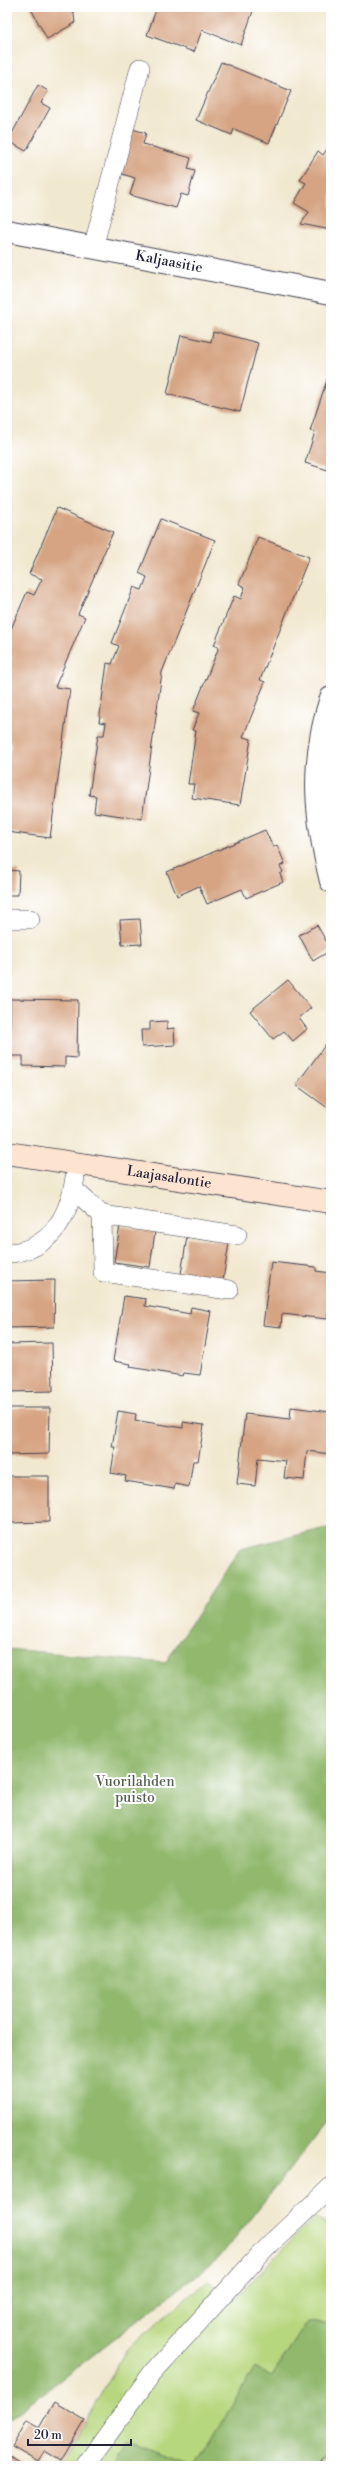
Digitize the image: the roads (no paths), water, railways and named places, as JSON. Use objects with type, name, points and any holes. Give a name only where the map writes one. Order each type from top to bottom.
[{"type":"main road","name":"Laajasalontie","points":[[7,1153],[331,1202]]},
{"type":"street","name":"Kaljaasitie","points":[[7,231],[331,293]]},
{"type":"street","points":[[331,698],[325,718],[317,760],[316,797],[322,846],[331,881]]},
{"type":"lane","points":[[93,248],[140,68]]},
{"type":"lane","points":[[7,919],[30,919]]},
{"type":"lane","points":[[7,1253],[26,1251],[41,1244],[55,1231],[65,1215],[73,1189],[76,1164]]},
{"type":"lane","points":[[73,1189],[102,1215],[237,1235]]},
{"type":"lane","points":[[102,1215],[103,1272],[229,1290]]},
{"type":"lane","points":[[85,2466],[153,2372],[266,2247],[331,2187]]},
{"type":"park label","name":"Vuorilahden puisto","points":[[135,1790]]}]
